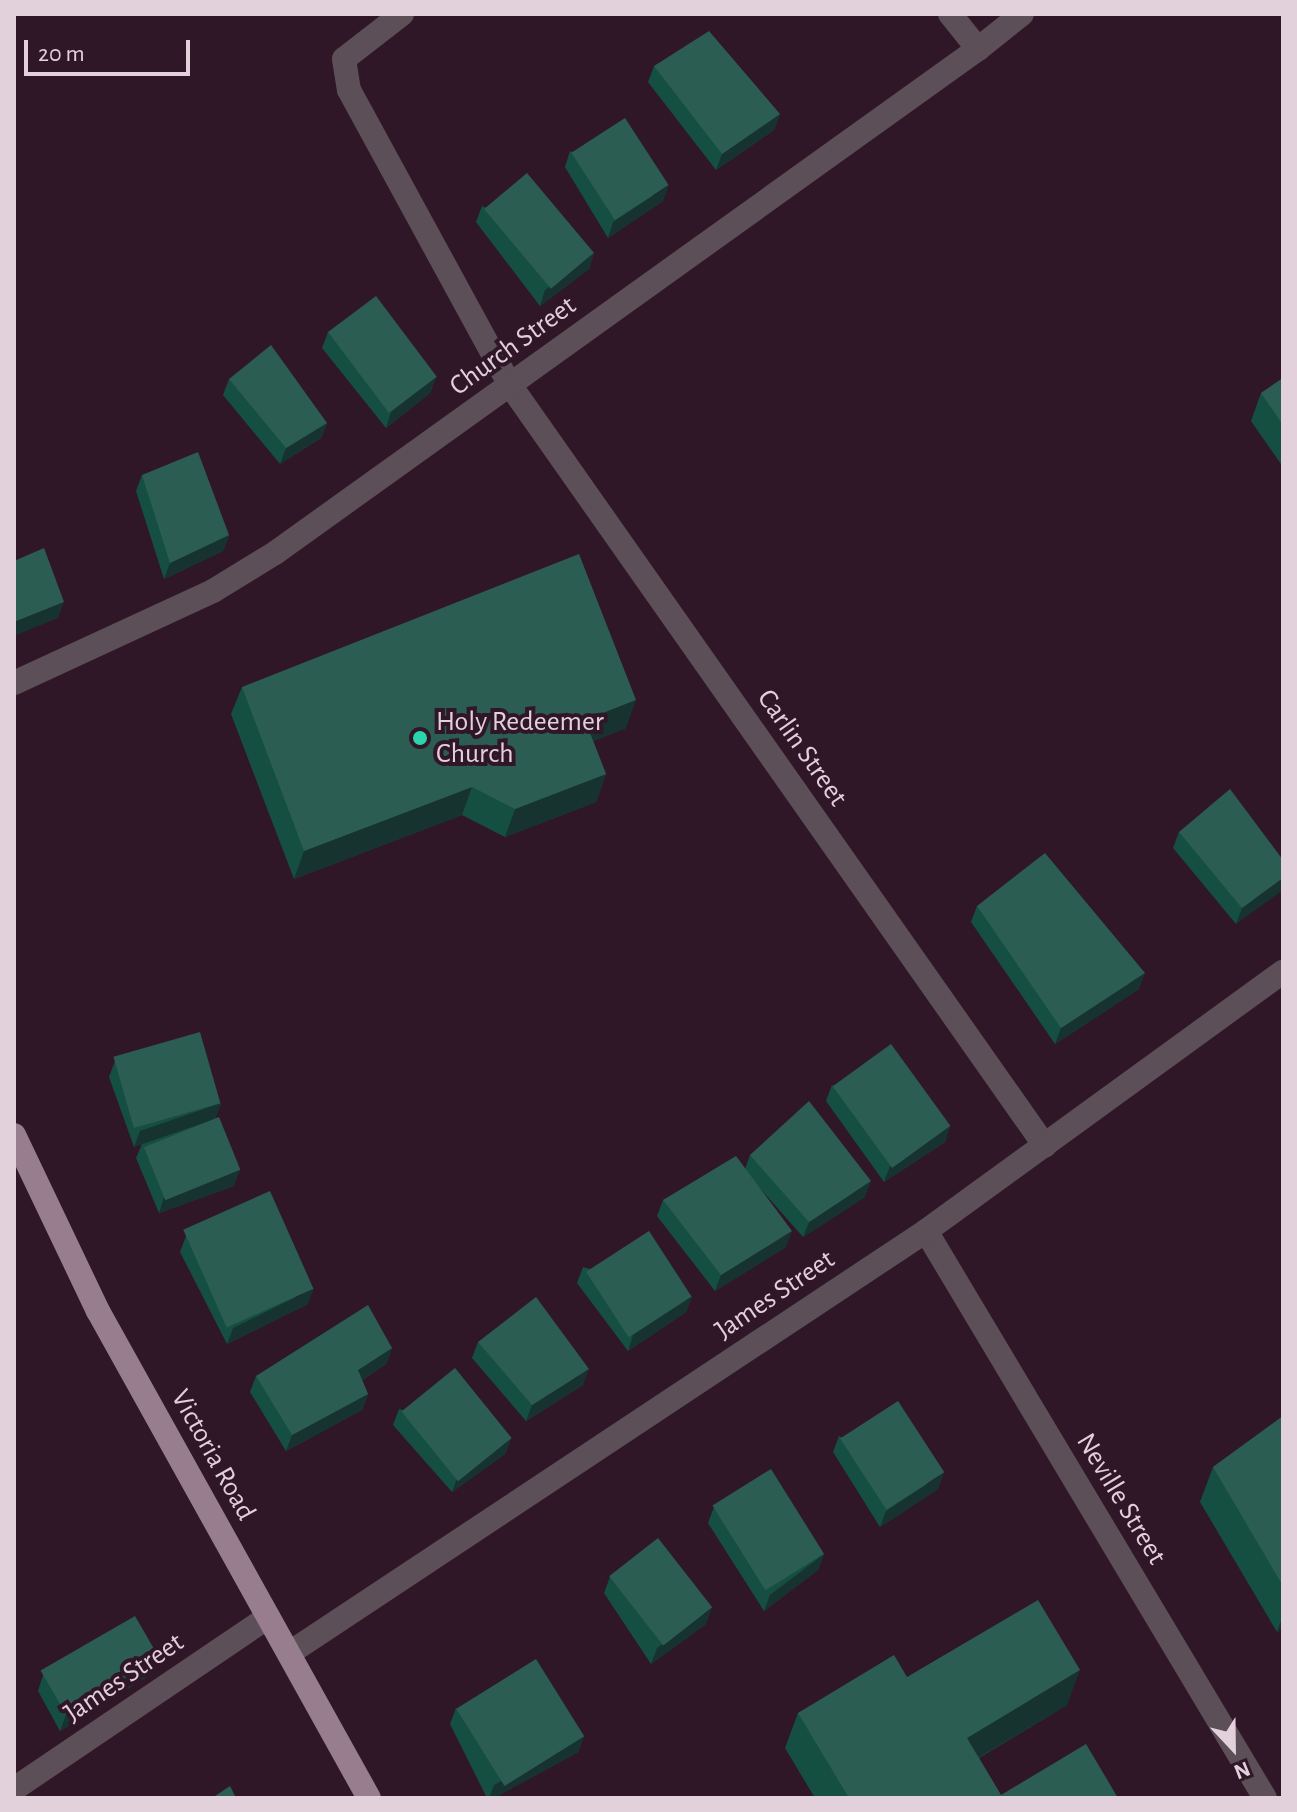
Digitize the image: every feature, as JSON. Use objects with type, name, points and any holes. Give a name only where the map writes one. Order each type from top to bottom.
[{"type":"main road","name":"Victoria Road","points":[[14,1135],[98,1311],[268,1617],[291,1652],[369,1798]]},
{"type":"street","name":"Carlin Street","points":[[402,14],[344,59],[349,90],[510,385],[1045,1146]]},
{"type":"street","points":[[950,14],[978,49]]},
{"type":"street","name":"Church Street","points":[[14,683],[213,591],[275,553],[978,49],[1022,14]]},
{"type":"street","name":"James Street","points":[[291,1652],[926,1231],[1283,972]]},
{"type":"street","name":"Neville Street","points":[[926,1231],[1265,1798]]},
{"type":"street","name":"James Street","points":[[14,1789],[268,1617]]},
{"type":"building","points":[[709,31],[780,114],[722,154],[654,66]]},
{"type":"building","points":[[625,118],[669,185],[615,220],[571,153]]},
{"type":"building","points":[[527,173],[594,253],[551,289],[484,209]]},
{"type":"building","points":[[376,296],[437,377],[389,413],[328,332]]},
{"type":"building","points":[[271,345],[327,423],[286,448],[229,379]]},
{"type":"building","points":[[1283,378],[1283,425],[1261,393]]},
{"type":"building","points":[[198,452],[229,535],[170,563],[142,475]]},
{"type":"building","points":[[44,548],[64,602],[14,622],[14,561]]},
{"type":"building","name":"Holy Redeemer Church","points":[[579,554],[636,700],[585,720],[606,774],[515,809],[472,787],[304,851],[242,687]]},
{"type":"building","points":[[1230,789],[1283,860],[1283,878],[1242,908],[1179,832]]},
{"type":"building","points":[[1045,853],[1145,973],[1061,1028],[977,906]]},
{"type":"building","points":[[200,1032],[220,1103],[134,1128],[113,1057]]},
{"type":"building","points":[[891,1044],[950,1126],[892,1168],[833,1086]]},
{"type":"building","points":[[809,1101],[871,1181],[809,1222],[750,1155]]},
{"type":"building","points":[[219,1117],[240,1170],[165,1200],[144,1147]]},
{"type":"building","points":[[736,1156],[792,1231],[721,1275],[663,1200]]},
{"type":"building","points":[[270,1191],[314,1289],[227,1327],[183,1230]]},
{"type":"building","points":[[649,1231],[691,1296],[629,1337],[586,1272]]},
{"type":"building","points":[[536,1297],[589,1369],[532,1405],[478,1342]]},
{"type":"building","points":[[368,1305],[392,1348],[358,1370],[368,1394],[292,1435],[256,1376]]},
{"type":"building","points":[[455,1368],[512,1438],[458,1481],[401,1411]]},
{"type":"building","points":[[898,1401],[944,1472],[886,1510],[840,1439]]},
{"type":"building","points":[[1283,1416],[1283,1586],[1213,1467]]},
{"type":"building","points":[[771,1469],[824,1554],[765,1590],[712,1506]]},
{"type":"building","points":[[658,1538],[712,1607],[663,1646],[609,1576]]},
{"type":"building","points":[[1038,1600],[1080,1670],[967,1738],[1001,1795],[1086,1744],[1118,1798],[849,1798],[798,1713],[894,1655],[907,1677]]},
{"type":"building","points":[[135,1616],[159,1658],[65,1712],[41,1670]]},
{"type":"building","points":[[536,1659],[584,1736],[505,1786],[456,1709]]},
{"type":"building","points":[[230,1786],[236,1798],[212,1798]]},
{"type":"place","name":"Holy Redeemer Church","points":[[420,738]]}]
